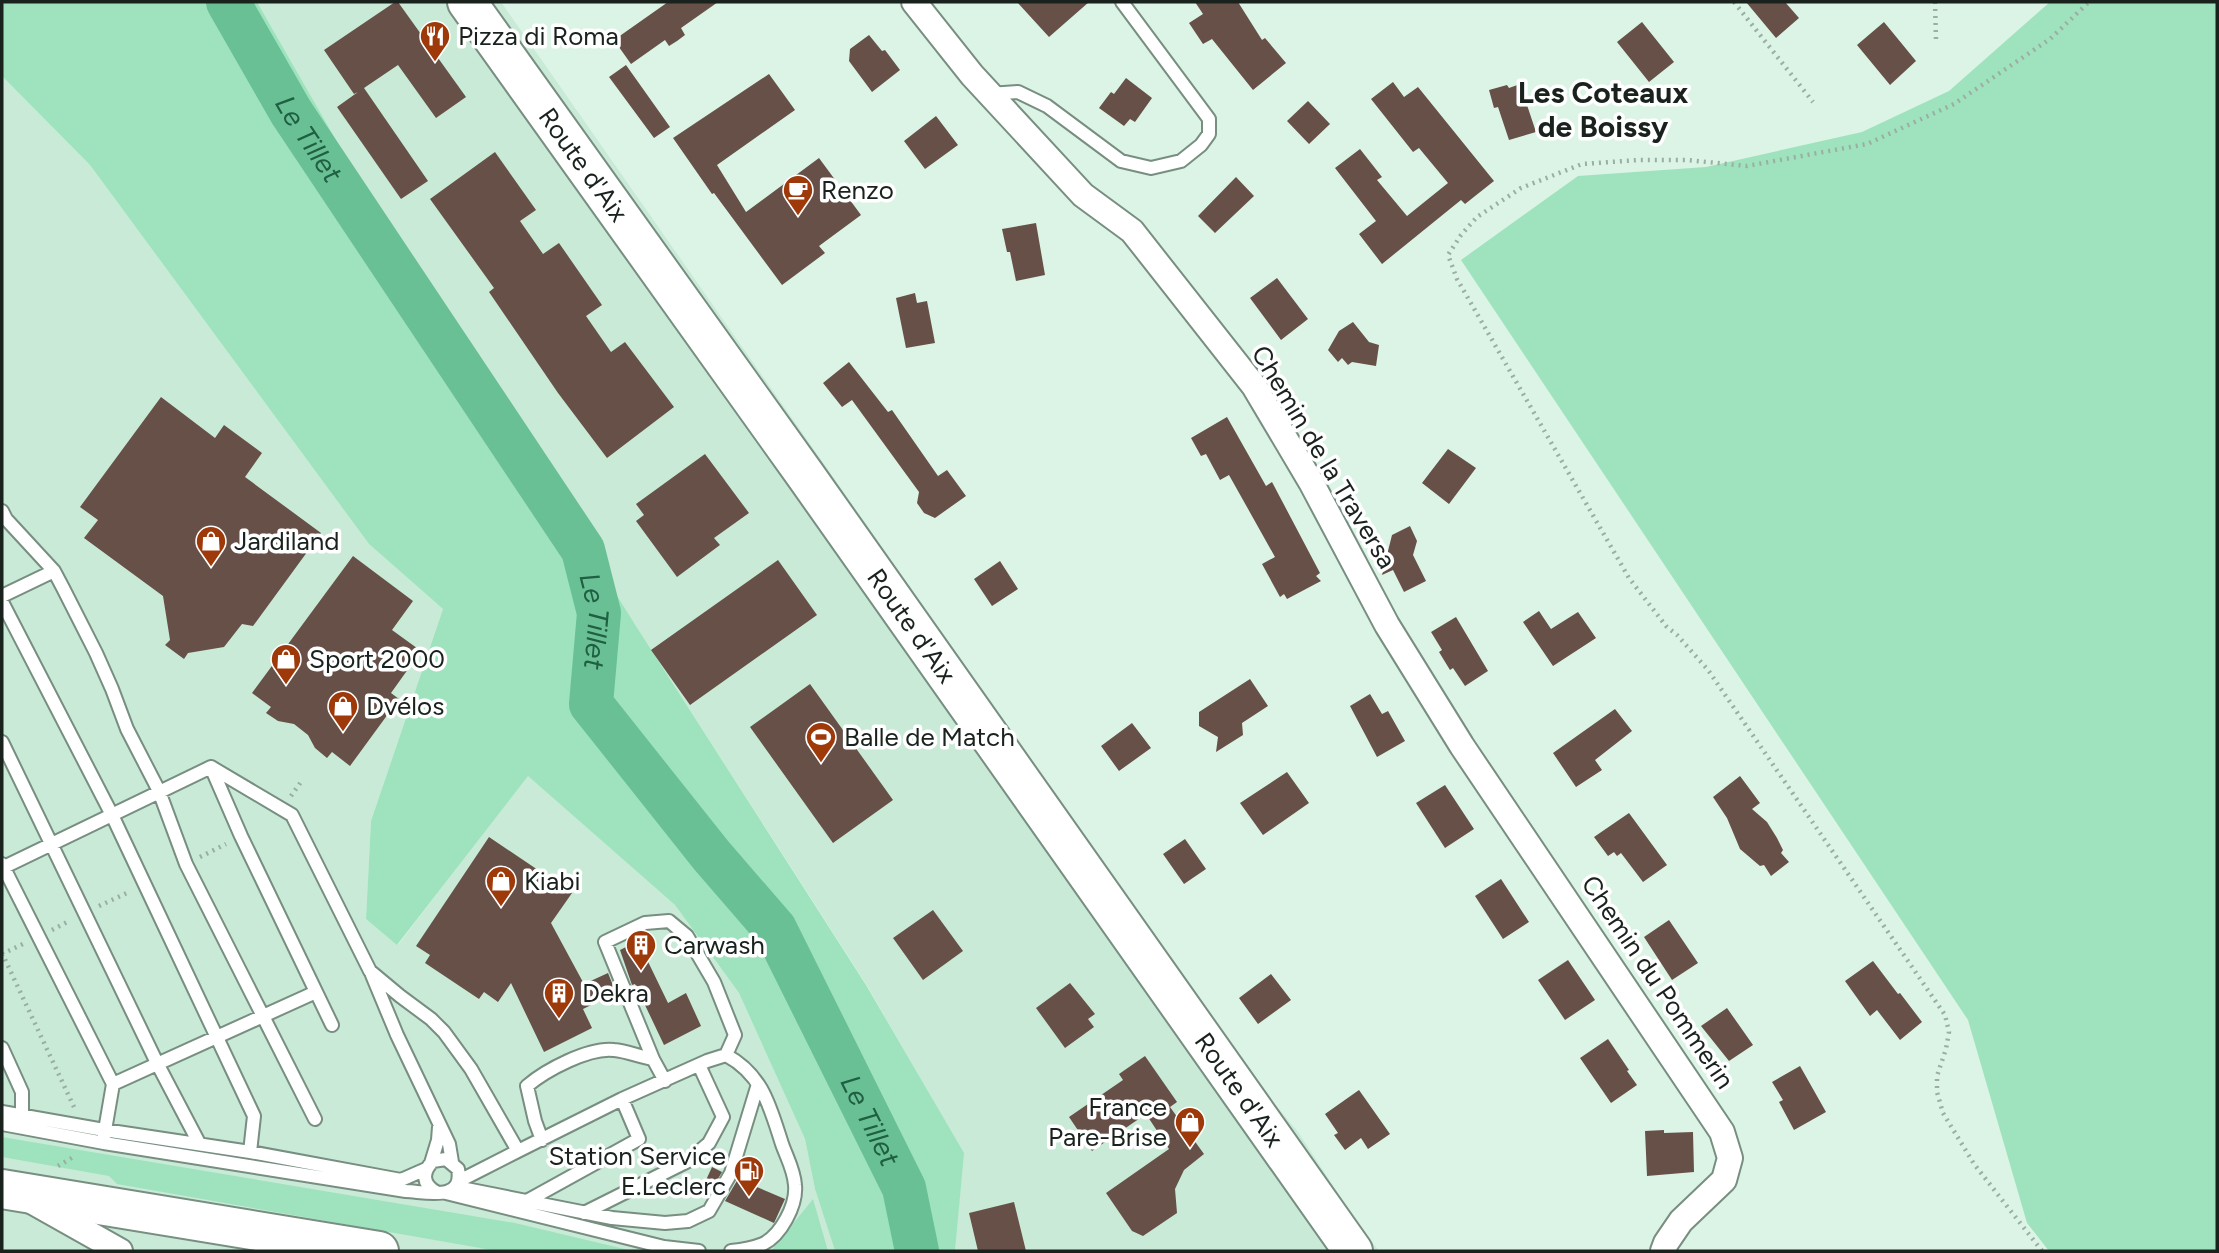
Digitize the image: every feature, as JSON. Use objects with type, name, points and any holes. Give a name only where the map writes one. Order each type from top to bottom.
[{"type":"main road","name":"Route d'Aix","points":[[467,2],[822,498],[1353,1251]]},
{"type":"main road","points":[[8,1190],[379,1251]]},
{"type":"street","name":"Chemin de la Traversa","points":[[914,2],[989,94],[1083,195],[1132,231],[1254,386],[1311,482],[1387,625],[1462,746]]},
{"type":"street","name":"Chemin du Pommerin","points":[[1462,746],[1722,1132],[1730,1158],[1724,1180],[1681,1221],[1663,1251]]},
{"type":"street","points":[[8,1190],[120,1251]]},
{"type":"lane","points":[[989,94],[1018,92],[1046,106],[1121,161],[1151,168],[1181,160],[1201,145],[1209,134],[1209,119],[1122,2]]},
{"type":"lane","points":[[2,511],[6,519],[54,571],[96,653],[127,729],[159,791],[186,864],[316,1119]]},
{"type":"lane","points":[[2,596],[54,571]]},
{"type":"lane","points":[[2,602],[112,815],[254,1116],[250,1152]]},
{"type":"lane","points":[[2,742],[157,1063],[199,1143]]},
{"type":"lane","points":[[104,1137],[113,1084],[2,866],[212,767]]},
{"type":"lane","points":[[212,767],[292,815],[370,971],[449,1144],[451,1180]]},
{"type":"lane","points":[[212,767],[241,836],[332,1026]]},
{"type":"lane","points":[[2,1112],[22,1121],[406,1191],[451,1180],[542,1140],[622,1099],[665,1082],[699,1065],[726,1055],[735,1035],[714,982],[687,936],[669,921],[645,923],[605,942],[665,1082]]},
{"type":"lane","points":[[370,971],[444,1032],[476,1077],[518,1151]]},
{"type":"lane","points":[[113,1084],[316,992]]},
{"type":"lane","points":[[2,1048],[22,1092],[22,1121]]},
{"type":"lane","points":[[542,1140],[527,1086],[538,1076],[586,1053],[602,1049],[653,1059]]},
{"type":"lane","points":[[726,1055],[743,1064],[769,1101],[795,1182],[795,1197],[775,1236],[763,1244],[731,1251]]},
{"type":"lane","points":[[565,1223],[688,1161],[709,1143],[723,1116],[699,1065]]},
{"type":"lane","points":[[439,1127],[438,1140],[425,1178],[426,1184],[451,1180],[526,1202],[612,1218],[665,1223],[688,1221],[709,1211],[731,1173],[758,1084]]},
{"type":"lane","points":[[513,1210],[639,1139],[622,1099]]},
{"type":"lane","points":[[2,1124],[22,1121]]},
{"type":"lane","points":[[104,1137],[199,1143],[401,1180],[439,1159],[451,1180],[513,1210],[664,1247],[699,1251]]},
{"type":"path","points":[[1734,2],[1813,102]]},
{"type":"path","points":[[1935,2],[1936,40]]},
{"type":"path","points":[[2042,1251],[1974,1164],[1943,1113],[1937,1092],[1937,1076],[1949,1031],[1945,1015],[1708,670],[1666,626],[1629,578],[1457,279],[1448,255],[1477,217],[1521,187],[1582,164],[1687,160],[1747,166],[1867,144],[1964,98],[2050,39],[2089,2]]},
{"type":"shaded area","points":[[257,2],[501,2],[1256,1082],[1298,1132],[1379,1251],[955,1251],[963,1153],[866,984],[636,626],[379,215]]},
{"type":"shaded area","points":[[2,76],[90,165],[369,544],[443,609],[371,821],[366,919],[398,945],[527,775],[675,905],[739,993],[805,1139],[815,1189],[835,1251],[2,1251]]},
{"type":"green space","points":[[2,2],[257,2],[379,215],[636,626],[866,985],[964,1153],[955,1251],[835,1251],[815,1189],[805,1139],[739,993],[675,905],[528,776],[397,945],[366,919],[371,821],[443,609],[369,544],[90,165],[2,76]]},
{"type":"green space","points":[[2050,2],[2217,2],[2217,1251],[2049,1251],[2027,1223],[1968,1020],[1461,260],[1578,176],[1706,167],[1862,132],[1949,91]]},
{"type":"green space","points":[[2,1137],[515,1223],[633,1251],[497,1251],[117,1184],[109,1176],[2,1157]]},
{"type":"green space","points":[[813,1199],[828,1251],[771,1251]]},
{"type":"building","points":[[398,2],[466,97],[436,118],[398,65],[364,88],[428,181],[401,199],[337,107],[358,92],[354,94],[324,50]]},
{"type":"building","points":[[668,2],[718,2],[681,28],[685,35],[677,41],[669,46],[665,40],[631,64],[614,40]]},
{"type":"building","points":[[1017,2],[1089,2],[1049,37]]},
{"type":"building","points":[[1195,2],[1238,2],[1262,40],[1265,38],[1286,63],[1253,90],[1212,39],[1203,44],[1189,23],[1203,14]]},
{"type":"building","points":[[1746,2],[1785,2],[1799,18],[1776,38]]},
{"type":"building","points":[[1642,22],[1674,62],[1649,82],[1617,42]]},
{"type":"building","points":[[1884,22],[1916,61],[1890,85],[1857,45]]},
{"type":"building","points":[[869,35],[900,70],[872,92],[849,61],[850,49]]},
{"type":"building","points":[[626,65],[670,127],[654,138],[609,77]]},
{"type":"building","points":[[769,74],[795,110],[717,165],[746,212],[819,158],[861,215],[819,246],[825,253],[782,285],[673,138]]},
{"type":"building","points":[[1126,78],[1152,98],[1135,122],[1130,119],[1124,126],[1099,108]]},
{"type":"building","points":[[1393,82],[1404,97],[1418,87],[1494,181],[1465,204],[1461,200],[1382,264],[1359,234],[1376,221],[1335,168],[1360,149],[1382,177],[1377,180],[1407,216],[1448,183],[1419,148],[1413,152],[1371,99]]},
{"type":"building","points":[[1520,84],[1536,132],[1509,140],[1489,90]]},
{"type":"building","points":[[1308,101],[1330,124],[1309,144],[1287,121]]},
{"type":"building","points":[[936,116],[958,145],[925,169],[904,141]]},
{"type":"building","points":[[495,152],[536,210],[520,221],[543,254],[559,243],[602,305],[586,316],[611,352],[625,342],[674,407],[607,458],[558,393],[489,292],[494,288],[430,199]]},
{"type":"building","points":[[1236,177],[1254,196],[1215,233],[1198,216]]},
{"type":"building","points":[[1036,223],[1045,275],[1016,281],[1002,229]]},
{"type":"building","points":[[1277,278],[1308,319],[1281,340],[1250,298]]},
{"type":"building","points":[[915,293],[917,303],[927,301],[935,343],[906,348],[896,298]]},
{"type":"building","points":[[1353,322],[1369,342],[1379,345],[1376,366],[1352,362],[1348,365],[1342,358],[1338,362],[1328,350],[1339,331]]},
{"type":"building","points":[[849,362],[888,412],[892,410],[938,476],[947,470],[966,496],[935,518],[924,513],[917,503],[919,492],[852,400],[842,407],[823,383]]},
{"type":"building","name":"Jardiland","points":[[161,397],[215,438],[224,425],[262,453],[245,477],[321,533],[253,626],[242,624],[224,647],[188,653],[184,659],[165,645],[170,640],[163,596],[84,538],[98,520],[80,507]]},
{"type":"building","points":[[1227,417],[1266,486],[1272,482],[1320,573],[1316,576],[1321,581],[1287,599],[1284,594],[1280,597],[1262,564],[1275,557],[1229,475],[1220,480],[1206,454],[1201,456],[1191,438]]},
{"type":"building","points":[[1448,449],[1476,468],[1449,504],[1422,483]]},
{"type":"building","points":[[705,454],[749,513],[714,538],[720,545],[677,577],[636,521],[644,515],[636,504]]},
{"type":"building","points":[[1410,526],[1417,541],[1413,555],[1426,581],[1404,592],[1393,570],[1382,575],[1392,535]]},
{"type":"building","points":[[353,556],[413,601],[392,630],[421,651],[391,693],[399,699],[350,766],[332,752],[327,758],[315,748],[308,735],[294,724],[278,721],[266,713],[271,707],[252,693]]},
{"type":"building","points":[[778,560],[817,615],[690,705],[651,650]]},
{"type":"building","points":[[1000,561],[1018,589],[992,606],[974,579]]},
{"type":"building","points":[[1539,611],[1551,629],[1578,612],[1596,638],[1553,666],[1523,622]]},
{"type":"building","points":[[1456,617],[1488,671],[1465,686],[1453,668],[1450,670],[1431,632]]},
{"type":"building","points":[[1250,679],[1268,706],[1242,723],[1243,735],[1216,752],[1218,737],[1199,726],[1199,712]]},
{"type":"building","name":"Balle de Match","points":[[810,684],[893,800],[833,843],[750,727]]},
{"type":"building","points":[[1370,694],[1382,714],[1388,711],[1405,741],[1377,757],[1350,706]]},
{"type":"building","points":[[1615,709],[1632,731],[1595,760],[1602,770],[1576,787],[1553,753]]},
{"type":"building","points":[[1132,723],[1151,748],[1119,771],[1101,746]]},
{"type":"building","points":[[1287,772],[1309,803],[1263,835],[1240,803]]},
{"type":"building","points":[[1740,776],[1760,803],[1752,809],[1767,822],[1783,850],[1781,853],[1789,862],[1771,876],[1764,865],[1760,866],[1740,849],[1727,818],[1713,797]]},
{"type":"building","points":[[1445,785],[1474,829],[1445,848],[1416,803]]},
{"type":"building","points":[[1629,813],[1667,865],[1643,882],[1621,853],[1617,856],[1614,852],[1608,856],[1594,837]]},
{"type":"building","name":"Kiabi","points":[[489,837],[572,893],[551,923],[584,984],[608,973],[616,993],[583,1009],[592,1028],[544,1052],[511,983],[498,1002],[484,992],[479,999],[425,963],[430,955],[416,946]]},
{"type":"building","points":[[1185,839],[1206,869],[1184,884],[1163,854]]},
{"type":"building","points":[[1501,879],[1529,922],[1503,939],[1475,896]]},
{"type":"building","points":[[933,910],[963,951],[923,980],[893,938]]},
{"type":"building","points":[[1669,920],[1698,963],[1672,980],[1644,937]]},
{"type":"building","name":"Carwash","points":[[638,941],[668,1003],[686,993],[701,1026],[664,1045],[635,984],[632,985],[620,950]]},
{"type":"building","points":[[1568,960],[1595,1000],[1565,1020],[1538,980]]},
{"type":"building","points":[[1873,961],[1922,1022],[1900,1040],[1877,1010],[1870,1016],[1845,981]]},
{"type":"building","points":[[1271,974],[1291,1000],[1258,1024],[1239,998]]},
{"type":"building","points":[[1070,983],[1095,1014],[1088,1019],[1094,1027],[1065,1048],[1036,1008]]},
{"type":"building","points":[[1727,1008],[1753,1045],[1729,1061],[1701,1026]]},
{"type":"building","points":[[1608,1039],[1637,1085],[1611,1103],[1580,1058]]},
{"type":"building","points":[[1145,1056],[1177,1102],[1170,1107],[1204,1154],[1184,1170],[1175,1189],[1177,1213],[1143,1236],[1132,1231],[1106,1193],[1169,1149],[1146,1114],[1092,1151],[1069,1117],[1123,1080],[1119,1074]]},
{"type":"building","points":[[1800,1066],[1826,1112],[1794,1130],[1779,1102],[1783,1100],[1772,1082]]},
{"type":"building","points":[[1359,1090],[1390,1134],[1368,1149],[1361,1138],[1345,1150],[1334,1135],[1338,1133],[1325,1114]]},
{"type":"building","points":[[1664,1130],[1664,1133],[1693,1132],[1694,1172],[1647,1176],[1645,1131]]},
{"type":"building","points":[[712,1167],[722,1172],[709,1194],[701,1191]]},
{"type":"building","points":[[738,1179],[785,1199],[774,1223],[725,1201]]},
{"type":"building","points":[[1014,1202],[1026,1251],[978,1251],[969,1213]]},
{"type":"waterway","name":"Le Tillet","points":[[228,2],[291,112],[583,550],[599,613],[591,704],[711,855],[775,929],[904,1188],[917,1251]]},
{"type":"place","name":"Pizza di Roma","points":[[435,63]]},
{"type":"place","name":"Renzo","points":[[798,217]]},
{"type":"place","name":"Jardiland","points":[[211,568]]},
{"type":"place","name":"Sport 2000","points":[[286,686]]},
{"type":"place","name":"Dvélos","points":[[343,733]]},
{"type":"place","name":"Balle de Match","points":[[821,764]]},
{"type":"place","name":"Kiabi","points":[[501,908]]},
{"type":"place","name":"Carwash","points":[[641,972]]},
{"type":"place","name":"Dekra","points":[[559,1020]]},
{"type":"place","name":"France Pare-Brise","points":[[1190,1149]]},
{"type":"place","name":"Station Service E.Leclerc","points":[[749,1198]]},
{"type":"district","name":"Les Coteaux de Boissy","points":[[1603,110]]}]
